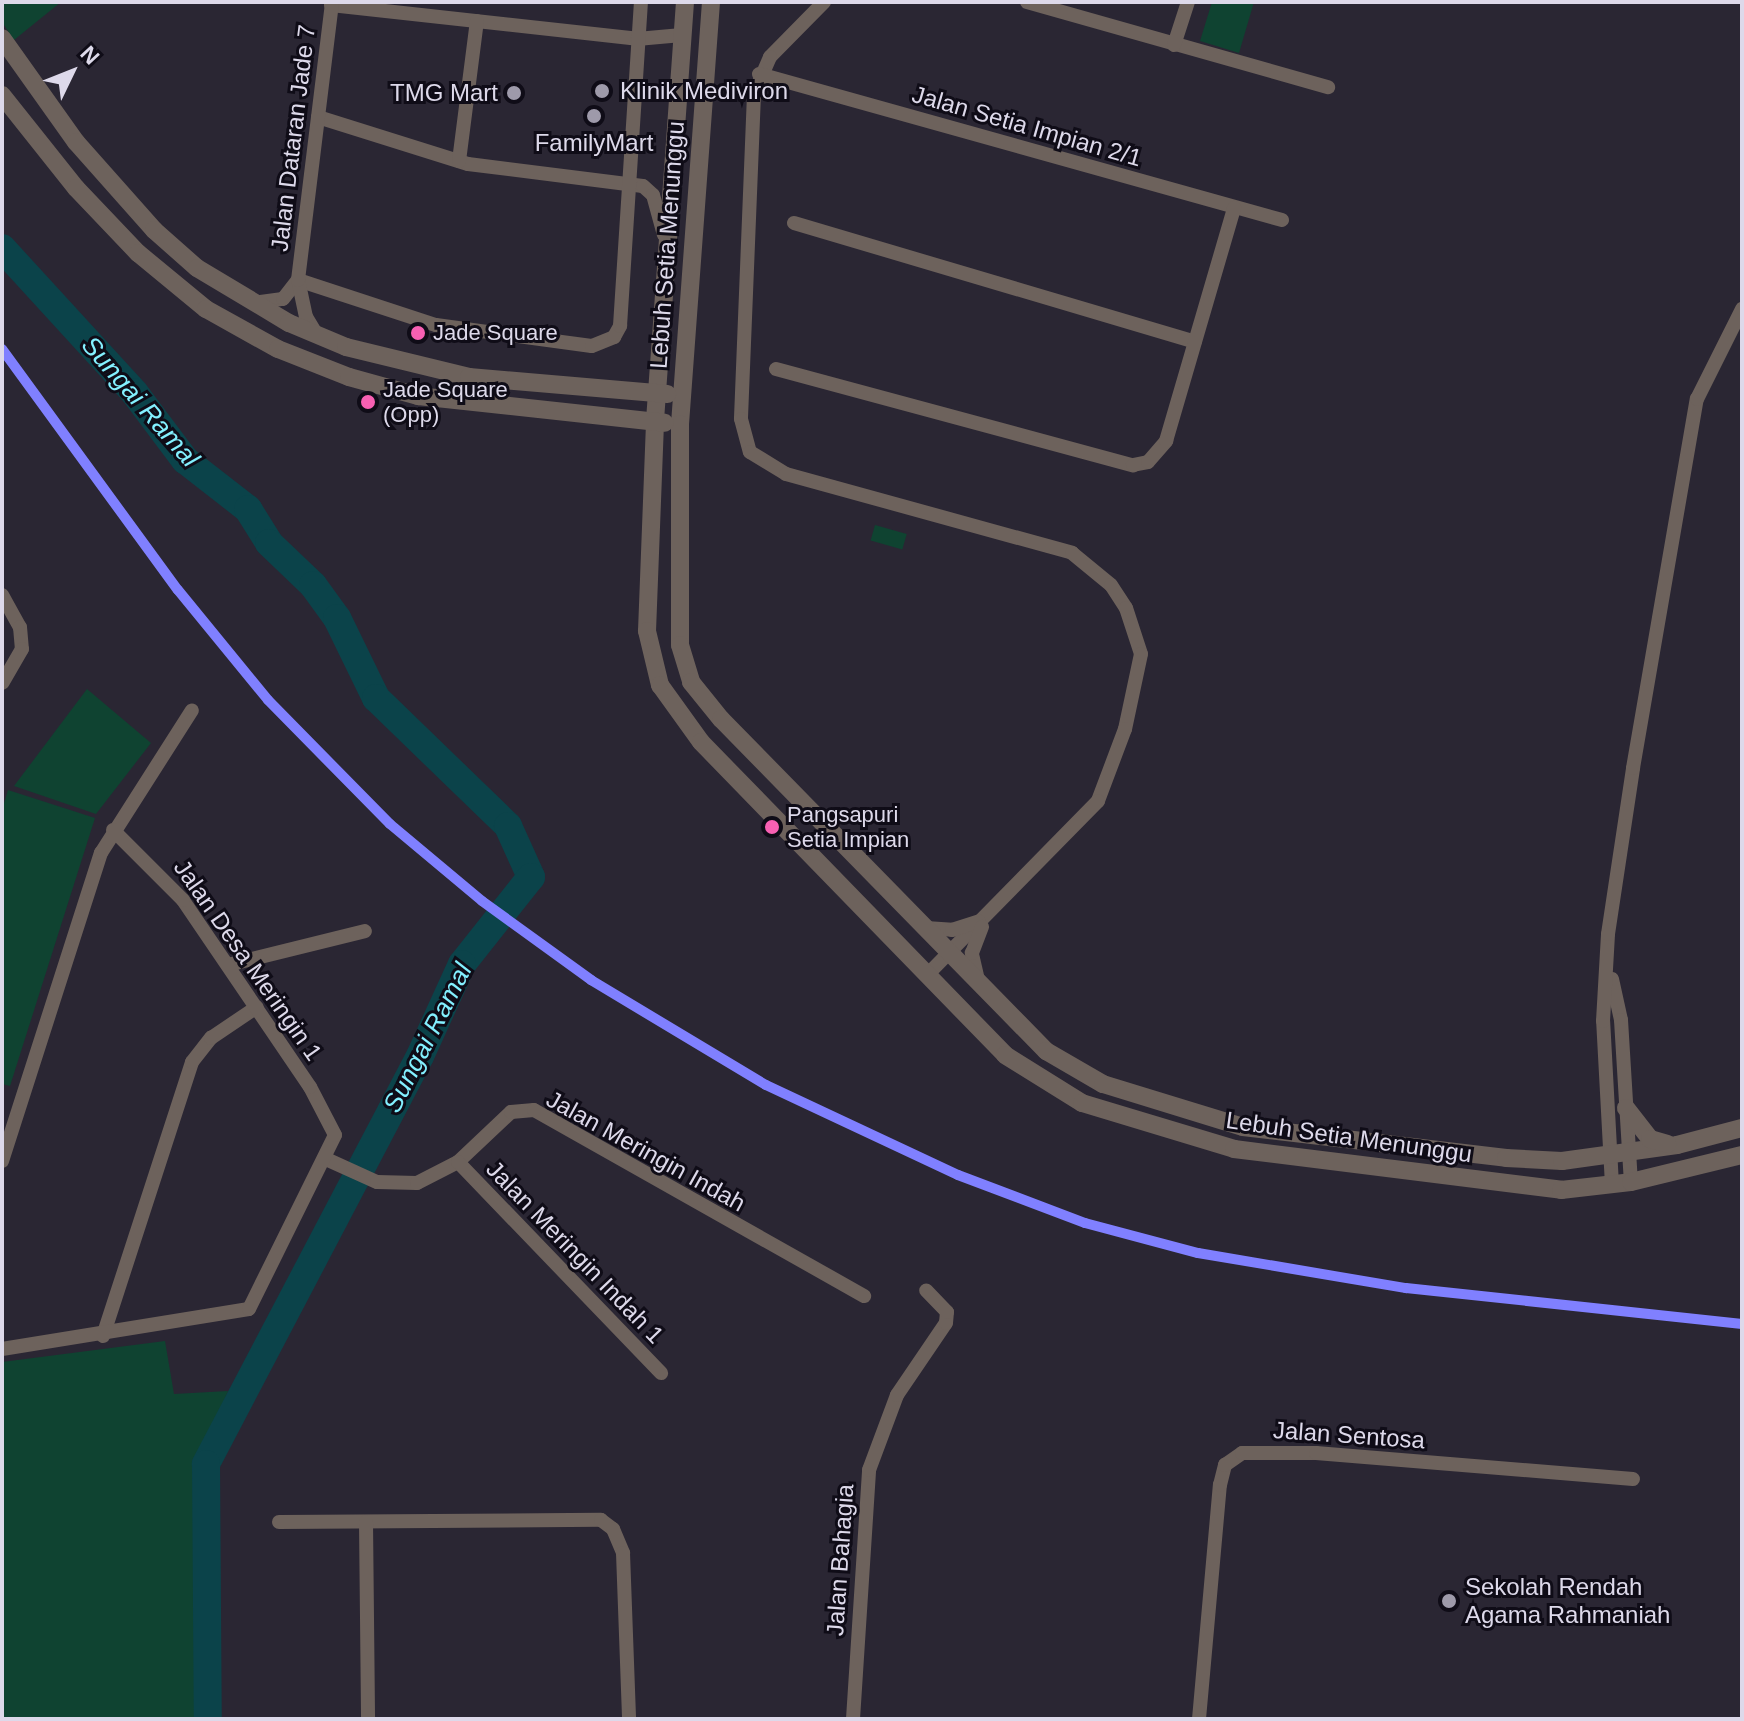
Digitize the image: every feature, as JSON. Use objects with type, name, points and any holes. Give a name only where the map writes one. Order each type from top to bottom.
[{"type":"street","points":[[298,280],[436,325],[592,346],[614,337],[620,326],[626,182],[641,2]]},
{"type":"street","name":"Lebuh Setia Menunggu","points":[[685,2],[655,423],[647,631],[660,685],[701,742],[1028,1073],[1114,1114],[1234,1149],[1561,1190],[1631,1182]]},
{"type":"street","name":"Lebuh Setia Menunggu","points":[[680,424],[711,2]]},
{"type":"street","points":[[824,2],[759,74],[752,112],[741,419],[750,452],[786,474],[1072,553],[1111,585],[1136,631],[1140,676],[1108,785],[1068,837],[928,974]]},
{"type":"street","points":[[1027,2],[1328,87]]},
{"type":"street","points":[[1174,45],[1188,2]]},
{"type":"street","points":[[332,3],[637,39],[682,35]]},
{"type":"street","name":"Jalan Dataran Jade 7","points":[[298,280],[332,3]]},
{"type":"street","points":[[459,161],[477,21]]},
{"type":"street","points":[[2,38],[117,191],[197,268],[253,303],[317,335],[408,364],[469,377],[681,395]]},
{"type":"street","name":"Jalan Setia Impian 2/1","points":[[759,74],[1282,220]]},
{"type":"street","points":[[2,95],[76,188],[138,253],[206,309],[278,349],[349,377],[418,396],[680,424],[680,645],[691,682],[919,925],[938,932],[967,927],[987,916]]},
{"type":"street","points":[[318,117],[459,161],[626,182],[653,195],[667,255]]},
{"type":"street","points":[[776,369],[1133,465],[1148,462],[1166,441],[1234,208]]},
{"type":"street","points":[[794,223],[1195,342]]},
{"type":"street","points":[[253,303],[283,299],[298,280]]},
{"type":"street","points":[[298,280],[306,317],[317,335]]},
{"type":"street","points":[[1742,309],[1697,399],[1691,428],[1633,768],[1603,1021],[1620,1153],[1631,1182],[1742,1155]]},
{"type":"street","points":[[2,595],[20,627],[22,649],[2,683]]},
{"type":"street","points":[[2,1161],[90,878],[113,830],[192,710]]},
{"type":"street","name":"Jalan Desa Meringin 1","points":[[113,830],[171,885],[335,1125],[326,1159]]},
{"type":"street","points":[[980,986],[972,953],[987,916]]},
{"type":"street","name":"Lebuh Setia Menunggu","points":[[919,925],[980,986],[1073,1069],[1103,1084],[1243,1127],[1506,1158],[1562,1161],[1677,1145]]},
{"type":"street","points":[[228,965],[365,931]]},
{"type":"street","points":[[1608,963],[1621,1020],[1626,1108],[1612,1185]]},
{"type":"street","points":[[103,1336],[192,1062],[211,1038],[257,1007]]},
{"type":"street","points":[[1626,1108],[1650,1139],[1677,1145],[1742,1128]]},
{"type":"street","name":"Jalan Meringin Indah","points":[[326,1159],[377,1182],[417,1183],[458,1162],[511,1112],[534,1110],[864,1296]]},
{"type":"street","points":[[2,1349],[103,1336],[249,1309],[326,1159]]},
{"type":"street","name":"Jalan Meringin Indah 1","points":[[458,1162],[661,1373]]},
{"type":"street","name":"Jalan Bahagia","points":[[853,1719],[869,1470],[897,1395],[946,1323],[947,1312],[926,1290]]},
{"type":"street","name":"Jalan Sentosa","points":[[1199,1719],[1220,1485],[1225,1465],[1242,1453],[1316,1453],[1633,1479]]},
{"type":"street","points":[[279,1522],[589,1516],[613,1529],[623,1553],[629,1719]]},
{"type":"street","points":[[366,1522],[368,1719]]},
{"type":"green space","points":[[2,2],[61,2],[14,40],[2,22]]},
{"type":"green space","points":[[1212,2],[1254,2],[1239,53],[1200,41]]},
{"type":"green space","points":[[875,525],[907,534],[902,549],[871,540]]},
{"type":"green space","points":[[87,689],[151,743],[96,814],[14,786]]},
{"type":"green space","points":[[8,790],[95,818],[10,1086],[2,1084],[2,810]]},
{"type":"green space","points":[[165,1341],[174,1394],[228,1391],[195,1469],[196,1719],[2,1719],[2,1362]]},
{"type":"waterway","name":"Sungai Ramal","points":[[2,248],[134,392],[185,460],[248,509],[269,543],[313,585],[337,618],[376,698],[508,826],[531,877],[462,964],[420,1056],[206,1464],[208,1719]]},
{"type":"rail line","name":"1","points":[[2,349],[178,590],[268,700],[390,824],[482,901],[591,980],[766,1085],[958,1175],[1085,1223],[1198,1253],[1406,1288],[1742,1324]]},
{"type":"place","name":"Klinik Mediviron","points":[[602,91]]},
{"type":"place","name":"TMG Mart","points":[[514,93]]},
{"type":"place","name":"FamilyMart","points":[[594,116]]},
{"type":"place","name":"Jade Square","points":[[418,333]]},
{"type":"place","name":"Jade Square (Opp)","points":[[368,402]]},
{"type":"place","name":"Pangsapuri Setia Impian","points":[[772,827]]},
{"type":"place","name":"Sekolah Rendah Agama Rahmaniah","points":[[1449,1601]]}]
